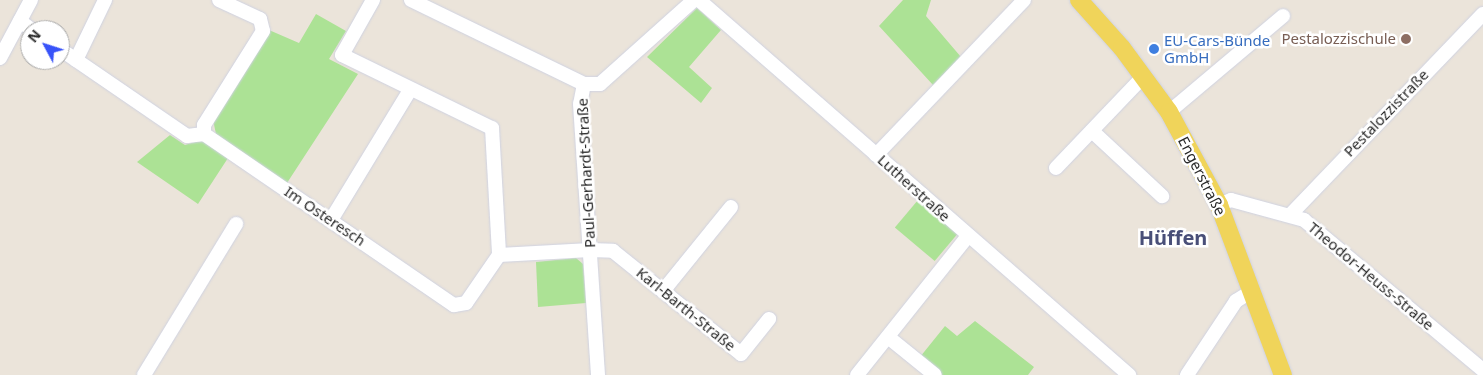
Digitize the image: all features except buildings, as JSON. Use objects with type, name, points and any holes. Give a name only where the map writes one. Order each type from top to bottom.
[{"type":"main road","name":"Engerstraße","points":[[1079,0],[1144,76],[1169,112],[1219,205],[1282,375]]},
{"type":"street","points":[[21,20],[31,0]]},
{"type":"street","points":[[76,60],[106,0]]},
{"type":"street","points":[[204,134],[204,124],[262,31],[260,19],[219,0]]},
{"type":"street","points":[[373,0],[342,55],[410,90],[492,128],[500,255],[590,250]]},
{"type":"street","points":[[410,0],[584,84]]},
{"type":"street","name":"Paul-Gerhardt-Straße","points":[[598,375],[580,104],[584,84],[600,84],[618,72],[694,0]]},
{"type":"street","name":"Lutherstraße","points":[[699,0],[1129,375]]},
{"type":"street","points":[[876,155],[1024,0]]},
{"type":"street","name":"Pestalozzistraße","points":[[1290,214],[1483,14]]},
{"type":"street","points":[[1169,112],[1283,16]]},
{"type":"street","points":[[0,58],[20,22]]},
{"type":"street","name":"Im Osteresch","points":[[70,56],[187,136],[204,134],[454,305],[466,303],[500,255]]},
{"type":"street","points":[[1056,168],[1144,76]]},
{"type":"street","points":[[331,220],[410,90]]},
{"type":"street","points":[[1092,130],[1162,196]]},
{"type":"street","name":"Theodor-Heuss-Straße","points":[[1219,205],[1231,200],[1290,214],[1317,228],[1483,370]]},
{"type":"street","points":[[663,291],[731,208]]},
{"type":"street","points":[[144,375],[236,224]]},
{"type":"street","points":[[857,375],[968,236]]},
{"type":"street","name":"Karl-Barth-Straße","points":[[590,250],[613,251],[741,354],[769,319]]},
{"type":"street","points":[[1187,375],[1236,302],[1252,291]]},
{"type":"street","points":[[888,338],[935,375]]},
{"type":"green space","points":[[903,0],[931,0],[926,16],[961,57],[933,85],[879,26]]},
{"type":"green space","points":[[697,8],[721,30],[689,67],[712,88],[701,103],[647,57]]},
{"type":"green space","points":[[316,14],[346,31],[329,59],[358,74],[287,183],[216,134],[213,120],[269,30],[299,43]]},
{"type":"green space","points":[[170,135],[185,145],[201,140],[228,158],[198,204],[137,162]]},
{"type":"green space","points":[[918,200],[958,233],[935,261],[895,228]]},
{"type":"green space","points":[[576,258],[583,264],[586,303],[538,307],[536,262]]},
{"type":"green space","points":[[975,321],[1034,367],[1028,375],[942,375],[920,357],[945,326],[957,336]]},
{"type":"place","name":"Pestalozzischule","points":[[1406,39]]},
{"type":"place","name":"EU-Cars-Bünde GmbH","points":[[1154,49]]},
{"type":"district","name":"Hüffen","points":[[1173,237]]}]
